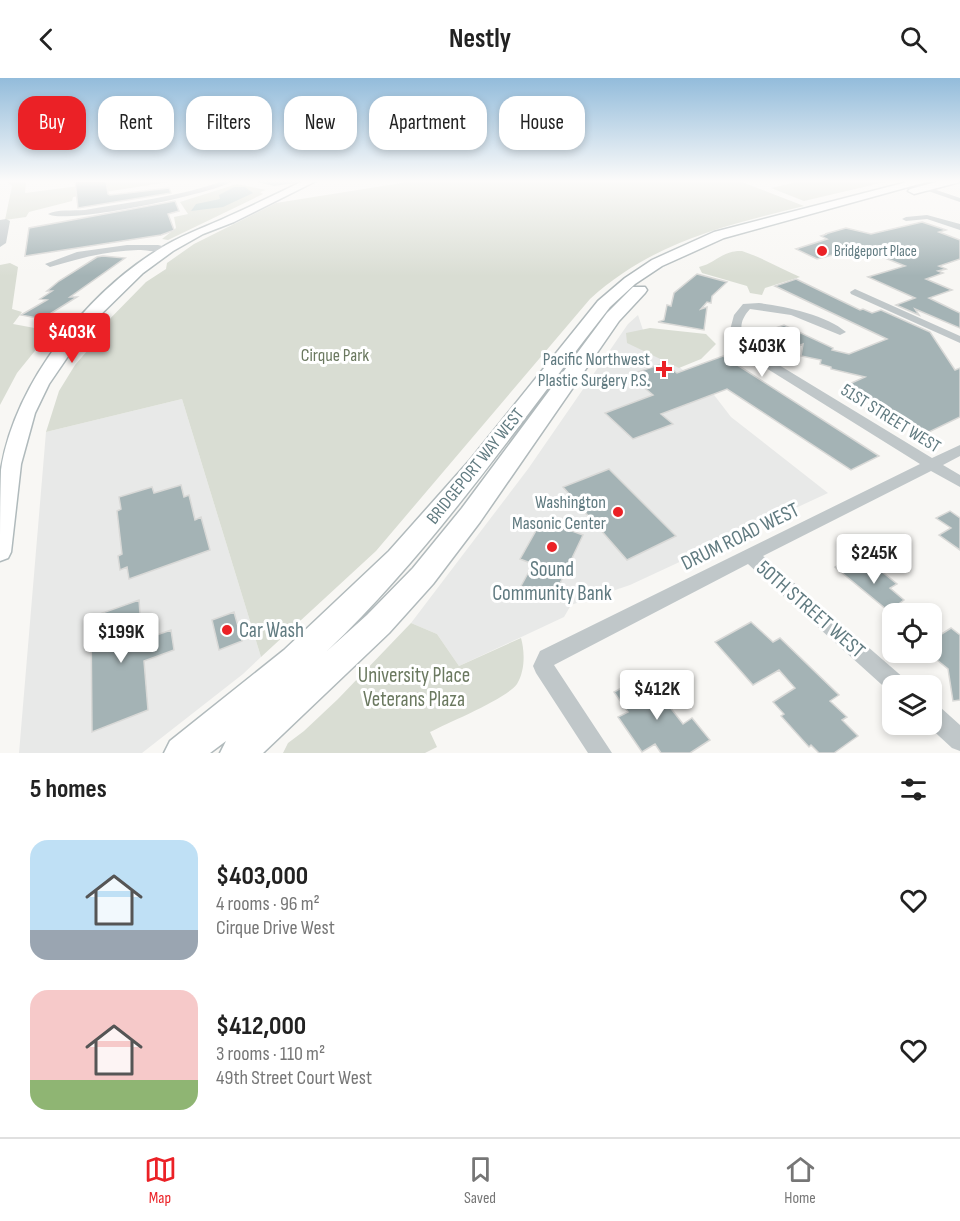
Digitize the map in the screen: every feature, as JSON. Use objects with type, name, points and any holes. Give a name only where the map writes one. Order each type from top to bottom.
[{"type":"main road","points":[[0,552],[13,460],[26,414],[41,381],[67,343],[102,303],[140,270],[233,212]]},
{"type":"main road","points":[[217,223],[245,212]]},
{"type":"main road","name":"BRIDGEPORT WAY WEST","points":[[182,753],[277,675],[338,620],[399,559],[604,304],[630,281],[666,257],[719,235],[806,212]]},
{"type":"main road","name":"BRIDGEPORT WAY WEST","points":[[238,753],[279,718],[378,624],[423,576],[471,515],[613,317],[646,284],[698,252],[737,237],[820,212]]},
{"type":"street","points":[[52,214],[78,212]]},
{"type":"street","points":[[906,219],[930,218],[960,227]]},
{"type":"street","points":[[0,244],[2,243],[3,222]]},
{"type":"street","points":[[50,264],[64,258],[127,247],[147,246],[171,249]]},
{"type":"street","points":[[855,292],[960,340]]},
{"type":"street","name":"51ST STREET WEST","points":[[840,332],[798,314],[762,306],[747,306],[739,313],[734,326],[738,336],[747,347],[765,362],[960,482]]},
{"type":"street","name":"DRUM ROAD WEST","points":[[601,753],[543,666],[547,658],[960,450]]},
{"type":"street","name":"50TH STREET WEST","points":[[751,556],[886,675]]},
{"type":"street","points":[[942,724],[960,740]]},
{"type":"shaded area","points":[[638,315],[643,330],[663,355],[711,391],[731,417],[828,493],[630,585],[571,605],[564,617],[459,666],[437,634],[411,623],[528,469],[628,324]]},
{"type":"shaded area","points":[[182,399],[261,657],[243,674],[142,753],[19,753],[46,432]]},
{"type":"green space","points":[[7,212],[29,212],[26,217],[5,220]]},
{"type":"green space","points":[[187,212],[225,212],[168,240],[162,239],[176,228],[174,217],[188,214]]},
{"type":"green space","name":"Cirque Park","points":[[257,212],[778,212],[717,229],[664,250],[614,279],[590,299],[376,551],[261,657],[182,399],[46,432],[59,391],[75,365],[94,343],[95,334],[146,282],[166,269],[167,263],[194,244]]},
{"type":"green space","points":[[735,251],[742,251],[800,277],[765,288],[762,295],[750,293],[747,286],[702,273],[699,267]]},
{"type":"green space","points":[[10,263],[18,267],[12,309],[22,312],[13,324],[51,331],[17,373],[0,405],[0,265]]},
{"type":"green space","points":[[650,328],[706,334],[716,344],[701,359],[679,368],[627,343],[626,333]]},
{"type":"green space","name":"University Place Veterans Plaza","points":[[411,623],[437,634],[459,666],[521,638],[522,673],[517,684],[490,703],[430,732],[437,747],[425,753],[283,753],[288,743],[338,699]]},
{"type":"building","points":[[113,212],[174,212],[168,214],[174,230],[161,235],[25,256],[29,228]]},
{"type":"building","points":[[922,222],[946,230],[939,232],[960,240],[960,259],[939,266],[946,269],[938,271],[943,273],[926,279],[952,290],[929,298],[960,313],[960,328],[915,309],[919,315],[896,305],[915,298],[868,277],[905,266],[860,248],[817,259],[796,249],[827,239],[821,236],[846,228],[871,234]]},
{"type":"building","points":[[97,257],[125,258],[70,297],[77,297],[42,319],[21,315],[47,300],[40,299],[52,291],[47,291],[59,281]]},
{"type":"building","points":[[697,274],[727,282],[712,296],[711,303],[707,302],[701,309],[707,307],[704,330],[658,322],[664,320],[667,305],[671,306],[674,293]]},
{"type":"building","points":[[796,279],[860,310],[872,313],[881,310],[930,332],[955,370],[960,368],[960,417],[925,434],[847,385],[865,377],[831,369],[831,367],[820,364],[821,360],[801,356],[803,344],[786,351],[770,342],[777,339],[764,332],[784,325],[833,348],[832,350],[849,354],[887,339],[775,286]]},
{"type":"building","points":[[723,356],[879,456],[851,470],[727,389],[661,414],[673,424],[633,439],[605,413],[653,395],[629,375],[664,363],[677,373]]},
{"type":"building","name":"Washington Masonic Center","points":[[609,469],[676,536],[627,560],[563,487]]},
{"type":"building","points":[[181,485],[184,497],[189,495],[195,520],[201,517],[210,550],[129,579],[127,567],[120,570],[118,556],[122,554],[117,511],[121,509],[119,497],[152,487],[154,493]]},
{"type":"building","points":[[950,511],[960,518],[960,550],[939,535],[951,528],[936,518]]},
{"type":"building","name":"Sound Community Bank","points":[[542,520],[583,535],[553,598],[521,586],[533,564],[520,559]]},
{"type":"building","points":[[852,557],[863,566],[870,562],[897,584],[890,588],[904,600],[900,603],[882,603],[882,606],[835,567]]},
{"type":"building","points":[[139,600],[142,640],[171,630],[174,650],[144,661],[148,710],[92,732],[91,617]]},
{"type":"building","name":"Car Wash","points":[[234,612],[242,641],[219,650],[212,620]]},
{"type":"building","points":[[751,622],[773,642],[780,638],[839,695],[830,701],[847,717],[842,720],[858,736],[834,753],[819,753],[811,745],[809,747],[781,716],[784,714],[773,702],[795,688],[779,670],[753,685],[715,642]]},
{"type":"building","points":[[951,628],[960,635],[960,700],[953,701],[948,669],[941,663],[942,634]]},
{"type":"building","points":[[645,675],[683,724],[692,718],[710,740],[690,753],[661,753],[655,744],[642,752],[618,717],[628,712],[614,692]]},
{"type":"place","name":"Bridgeport Place","points":[[822,251]]},
{"type":"place","name":"Pacific Northwest Plastic Surgery P.S.","points":[[664,369]]},
{"type":"place","name":"Washington Masonic Center","points":[[618,512]]},
{"type":"place","name":"Sound Community Bank","points":[[552,547]]},
{"type":"place","name":"Car Wash","points":[[227,630]]}]
